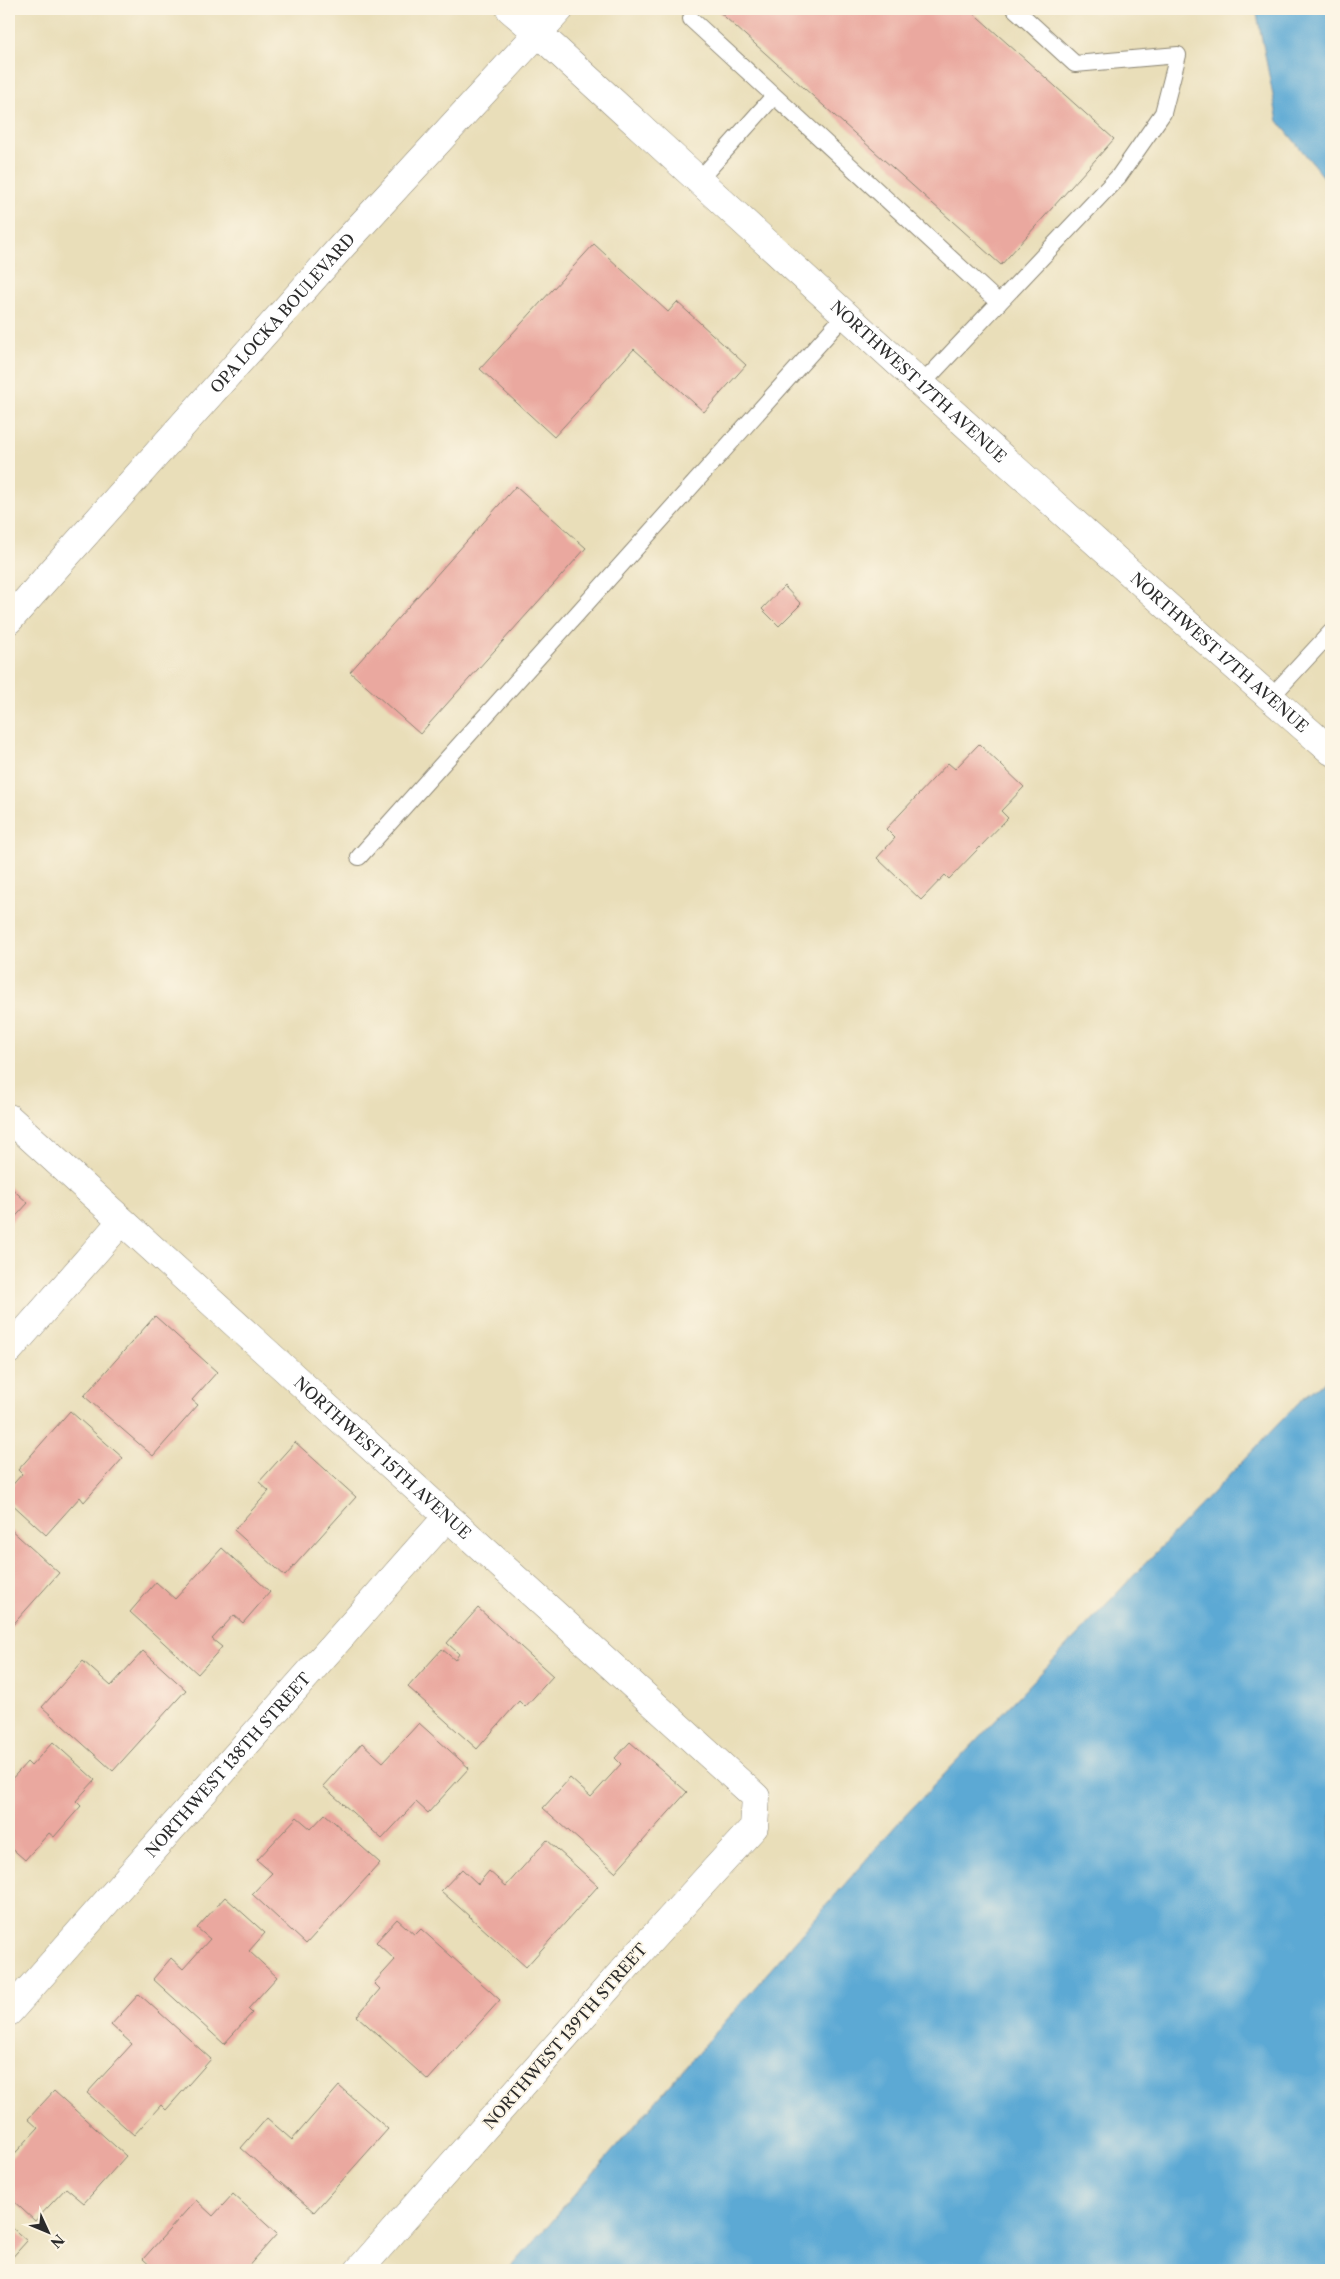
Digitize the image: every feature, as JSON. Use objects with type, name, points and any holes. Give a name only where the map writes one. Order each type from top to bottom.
[{"type":"street","name":"NORTHWEST 17TH AVENUE","points":[[510,9],[921,385],[1331,751]]},
{"type":"street","name":"OPA LOCKA BOULEVARD","points":[[9,620],[343,245],[560,9]]},
{"type":"street","name":"NORTHWEST 15TH AVENUE","points":[[9,1118],[121,1222],[756,1797]]},
{"type":"street","points":[[9,1350],[121,1222]]},
{"type":"street","name":"NORTHWEST 138TH STREET","points":[[9,2012],[447,1517]]},
{"type":"street","name":"NORTHWEST 139TH STREET","points":[[359,2270],[635,1956],[754,1827],[756,1797]]},
{"type":"lane","points":[[921,385],[1119,176],[1164,113],[1178,55],[1075,64],[1015,9]]},
{"type":"lane","points":[[691,19],[999,303]]},
{"type":"lane","points":[[698,181],[774,96]]},
{"type":"lane","points":[[359,857],[845,315]]},
{"type":"lane","points":[[1270,698],[1331,632]]},
{"type":"water","points":[[1256,9],[1331,9],[1331,186],[1278,121]]},
{"type":"water","points":[[1331,1376],[1331,2270],[509,2270],[898,1823],[1302,1399]]},
{"type":"building","points":[[716,9],[969,9],[1114,139],[1001,265]]},
{"type":"building","points":[[594,244],[668,312],[677,302],[746,365],[704,412],[634,349],[554,437],[480,369]]},
{"type":"building","points":[[516,486],[586,548],[420,734],[350,672]]},
{"type":"building","points":[[784,586],[801,604],[779,626],[762,609]]},
{"type":"building","points":[[979,744],[1024,787],[1001,811],[1008,818],[949,879],[945,875],[921,900],[877,858],[895,838],[886,829],[948,763],[955,769]]},
{"type":"building","points":[[9,1186],[28,1203],[9,1224]]},
{"type":"building","points":[[155,1316],[217,1372],[192,1400],[198,1405],[153,1456],[84,1396]]},
{"type":"building","points":[[70,1411],[123,1458],[84,1502],[80,1497],[46,1535],[9,1501],[9,1489],[22,1474],[18,1470]]},
{"type":"building","points":[[295,1442],[356,1497],[285,1576],[234,1530],[269,1491],[259,1482]]},
{"type":"building","points":[[9,1528],[59,1573],[9,1629]]},
{"type":"building","points":[[222,1548],[270,1592],[243,1623],[234,1615],[212,1639],[222,1647],[198,1674],[130,1612],[156,1582],[175,1599]]},
{"type":"building","points":[[478,1608],[553,1676],[525,1707],[519,1701],[477,1749],[408,1687],[442,1649],[455,1660],[459,1654],[447,1643]]},
{"type":"building","points":[[143,1651],[186,1690],[113,1771],[42,1707],[83,1661],[111,1686]]},
{"type":"building","points":[[419,1723],[469,1768],[428,1813],[416,1802],[382,1839],[323,1786],[362,1743],[383,1762]]},
{"type":"building","points":[[53,1742],[95,1780],[76,1801],[81,1806],[54,1837],[49,1833],[25,1860],[9,1846],[9,1782],[27,1762],[31,1766]]},
{"type":"building","points":[[630,1742],[687,1792],[615,1872],[543,1808],[570,1778],[591,1797],[621,1764],[615,1758]]},
{"type":"building","points":[[325,1814],[380,1863],[306,1944],[252,1894],[272,1873],[257,1860],[297,1817],[311,1829]]},
{"type":"building","points":[[547,1840],[598,1886],[526,1967],[441,1891],[462,1869],[478,1884],[489,1871],[506,1886]]},
{"type":"building","points":[[225,1897],[265,1933],[249,1951],[277,1977],[248,2009],[252,2013],[224,2044],[153,1979],[171,1958],[183,1969],[210,1939],[197,1928]]},
{"type":"building","points":[[397,1919],[415,1935],[421,1929],[500,2000],[428,2080],[357,2016],[380,1989],[374,1983],[395,1960],[376,1942]]},
{"type":"building","points":[[139,1994],[211,2059],[166,2110],[161,2105],[134,2135],[87,2093],[132,2044],[111,2025]]},
{"type":"building","points":[[339,2086],[388,2129],[314,2212],[241,2148],[267,2118],[292,2140]]},
{"type":"building","points":[[54,2091],[126,2156],[84,2203],[66,2188],[35,2221],[9,2197],[9,2160],[38,2128],[28,2119]]},
{"type":"building","points":[[233,2194],[277,2234],[245,2270],[155,2270],[143,2259],[196,2200],[213,2216]]},
{"type":"building","points":[[9,2225],[27,2241],[9,2261]]}]
